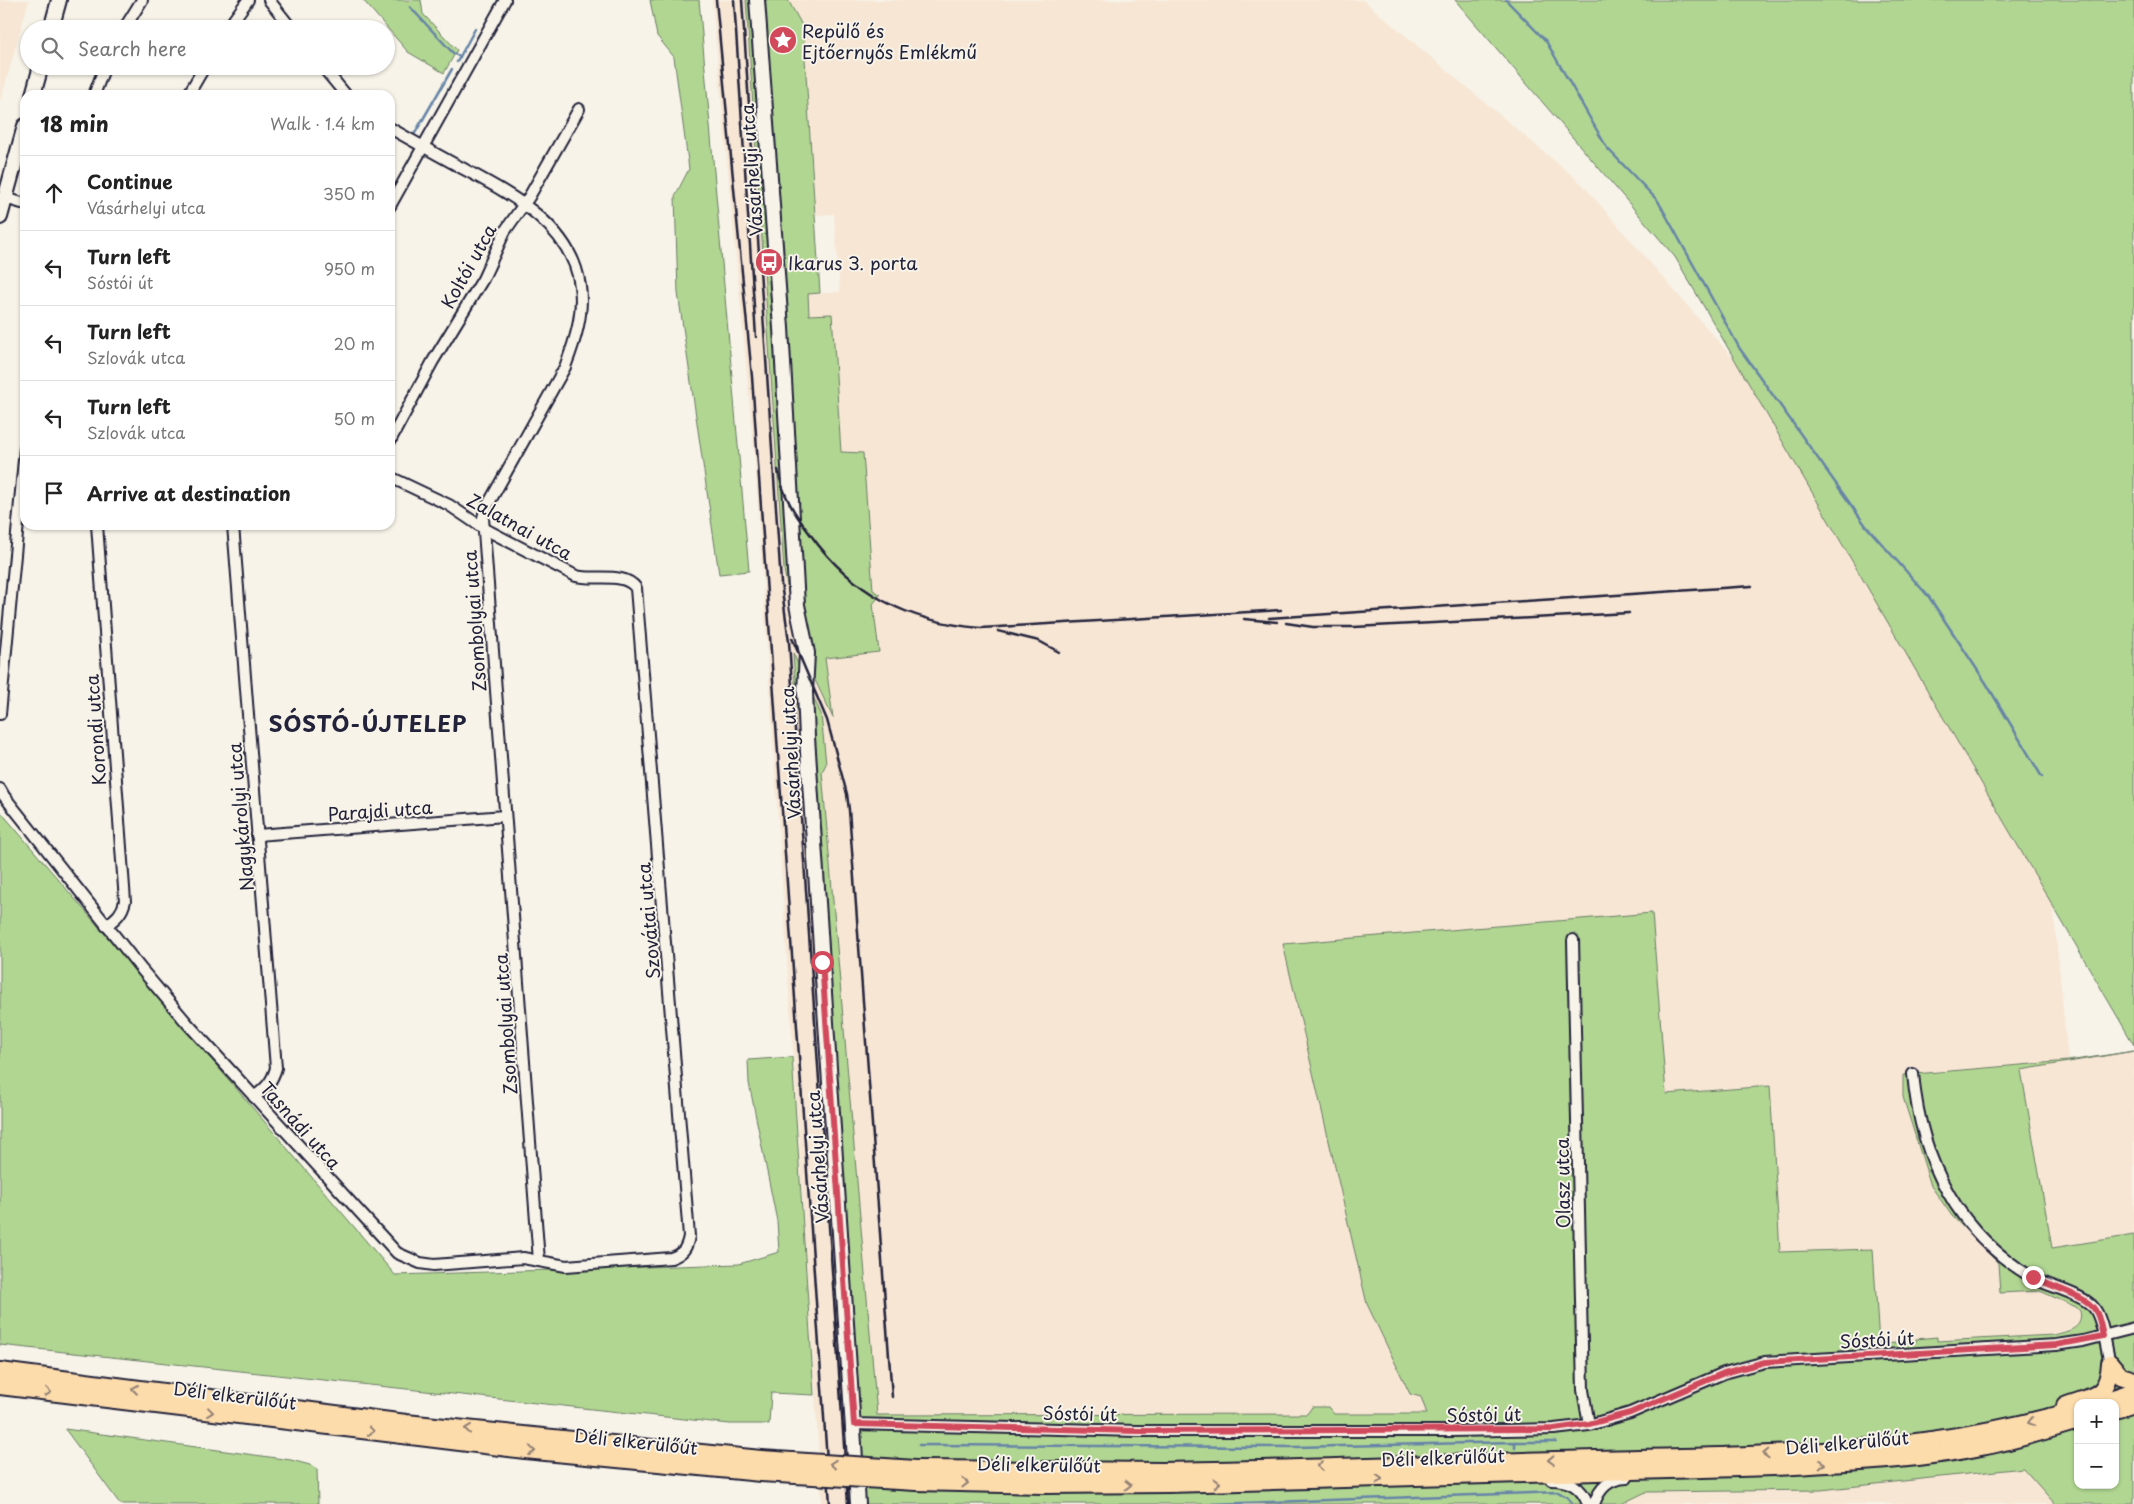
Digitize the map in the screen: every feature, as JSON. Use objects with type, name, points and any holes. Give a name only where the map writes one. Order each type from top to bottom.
[{"type":"main road","points":[[2110,1363],[2121,1376],[2134,1380]]},
{"type":"main road","points":[[2052,1416],[2065,1405],[2101,1392],[2108,1381],[2110,1363]]},
{"type":"main road","name":"Déli elkerülőút","points":[[0,1372],[760,1466]]},
{"type":"main road","name":"Déli elkerülőút","points":[[0,1386],[525,1450],[916,1475],[1168,1484],[1774,1467],[1862,1462],[1937,1454],[1986,1446],[2074,1422]]},
{"type":"main road","points":[[2110,1399],[2134,1391]]},
{"type":"main road","points":[[2119,1409],[2134,1404]]},
{"type":"main road","name":"Déli elkerülőút","points":[[916,1475],[1164,1471],[1774,1453],[1880,1447],[1931,1441],[2010,1426],[2074,1410]]},
{"type":"street","points":[[54,20],[59,0]]},
{"type":"street","points":[[130,20],[142,0]]},
{"type":"street","points":[[234,20],[248,0]]},
{"type":"street","points":[[269,0],[285,20]]},
{"type":"street","points":[[395,197],[504,0]]},
{"type":"street","name":"Vásárhelyi utca","points":[[757,0],[797,605],[807,653],[805,706],[858,1504]]},
{"type":"street","points":[[34,90],[39,75]]},
{"type":"street","points":[[96,90],[101,75]]},
{"type":"street","points":[[191,90],[200,75]]},
{"type":"street","points":[[329,75],[342,90]]},
{"type":"street","name":"Koltói utca","points":[[395,431],[432,361],[482,279],[505,231],[524,203],[579,109]]},
{"type":"street","name":"Zsombolyai utca","points":[[395,131],[524,203],[546,224],[570,254],[580,285],[580,322],[575,342],[565,367],[485,510],[483,528],[539,1261]]},
{"type":"street","points":[[0,217],[20,144]]},
{"type":"street","points":[[5,198],[20,202]]},
{"type":"street","name":"Zalatnai utca","points":[[395,479],[449,505],[483,528],[576,576],[586,579],[625,579],[632,582],[636,588]]},
{"type":"street","points":[[0,714],[5,605],[20,488]]},
{"type":"street","name":"Korondi utca","points":[[97,530],[125,901],[123,910],[118,917],[106,926]]},
{"type":"street","name":"Nagykárolyi utca","points":[[233,530],[276,1068],[272,1080],[266,1088],[254,1097]]},
{"type":"street","name":"Szovátai utca","points":[[636,588],[689,1236],[684,1251]]},
{"type":"street","name":"Tasnádi utca","points":[[0,789],[106,926],[187,1023],[397,1253],[420,1263],[434,1265],[523,1258],[566,1266],[671,1258],[679,1256],[684,1251]]},
{"type":"street","name":"Parajdi utca","points":[[257,835],[505,816]]},
{"type":"street","name":"Olasz utca","points":[[1572,940],[1583,1390],[1589,1424]]},
{"type":"street","points":[[1914,1074],[1916,1104],[1924,1139],[1944,1189],[1959,1212],[1977,1233],[2015,1265],[2040,1281],[2082,1299],[2092,1306],[2099,1317],[2110,1363]]},
{"type":"street","name":"Sóstói út","points":[[854,1424],[1137,1431],[1554,1429],[1589,1424],[1630,1413],[1724,1373],[1765,1362],[2056,1345],[2134,1328]]},
{"type":"street","points":[[1594,1504],[1601,1489],[1612,1480],[1647,1477],[1686,1469]]},
{"type":"street","points":[[1500,1475],[1558,1480],[1574,1484],[1583,1493],[1588,1504]]},
{"type":"shaded area","points":[[0,0],[29,0],[23,20],[20,20],[20,32],[0,99]]},
{"type":"shaded area","points":[[712,0],[746,0],[784,569],[802,655],[832,715],[825,658],[876,625],[873,604],[880,595],[873,591],[863,453],[841,453],[832,314],[809,316],[808,294],[840,292],[834,214],[816,215],[803,27],[788,0],[1363,0],[1582,184],[1737,363],[2053,904],[2068,1061],[1903,1075],[1978,1244],[1998,1263],[2000,1293],[2040,1291],[2076,1307],[2080,1311],[2081,1316],[2081,1321],[2077,1327],[2054,1335],[1937,1341],[1937,1338],[1916,1339],[1916,1342],[1878,1344],[1873,1249],[1780,1253],[1770,1086],[1666,1094],[1652,913],[1421,1397],[1427,1414],[1334,1414],[1328,1407],[1312,1407],[1308,1414],[877,1415],[822,772],[826,764],[821,714],[794,655],[852,1504],[822,1504],[755,462]]},
{"type":"shaded area","points":[[2134,1051],[2134,1235],[2052,1248],[2021,1069]]},
{"type":"shaded area","points":[[2023,1468],[2055,1504],[1621,1504],[1646,1492],[1821,1490]]},
{"type":"green space","points":[[363,0],[421,0],[423,14],[457,50],[444,73],[408,52],[395,37],[395,20],[380,20]]},
{"type":"green space","points":[[650,0],[699,0],[749,571],[719,574],[678,293],[675,196],[689,169],[674,57],[657,36]]},
{"type":"green space","points":[[746,0],[788,0],[803,27],[820,293],[808,294],[809,315],[832,314],[841,452],[863,453],[873,590],[880,595],[873,604],[879,652],[825,658],[833,718],[798,644],[784,570]]},
{"type":"green space","points":[[1455,0],[2134,0],[2134,1045],[1675,257]]},
{"type":"green space","points":[[793,653],[821,714],[826,764],[822,772],[877,1415],[1307,1414],[1312,1407],[1328,1407],[1334,1414],[1427,1414],[1421,1397],[1410,1394],[1367,1304],[1283,944],[1652,913],[1666,1094],[1770,1086],[1780,1252],[1873,1249],[1879,1344],[1916,1342],[1916,1339],[1937,1337],[1937,1341],[2054,1335],[2074,1328],[2080,1322],[2081,1317],[2080,1311],[2076,1307],[2040,1291],[2000,1293],[1998,1263],[1952,1216],[1931,1186],[1903,1097],[1903,1075],[2068,1061],[2134,1051],[2021,1070],[2052,1248],[2134,1235],[2134,1504],[2055,1504],[2023,1468],[1821,1490],[1646,1492],[1621,1504],[852,1504]]},
{"type":"green space","points":[[0,811],[395,1275],[739,1264],[779,1252],[777,1221],[749,1083],[748,1060],[792,1057],[814,1395],[771,1393],[769,1424],[730,1424],[0,1345]]},
{"type":"green space","points":[[65,1429],[291,1460],[310,1465],[317,1469],[318,1504],[120,1504]]},
{"type":"waterway","points":[[1506,0],[1546,41],[1607,148],[1658,201],[1740,349],[1866,526],[1929,597],[1986,683],[2042,777]]},
{"type":"waterway","points":[[410,7],[453,53],[460,57]]},
{"type":"waterway","points":[[457,62],[475,29]]},
{"type":"waterway","points":[[415,133],[452,69]]},
{"type":"waterway","points":[[1515,1442],[1556,1442]]},
{"type":"waterway","points":[[919,1445],[1296,1447],[1515,1442],[1515,1448]]},
{"type":"waterway","points":[[1212,1504],[1558,1492],[1568,1498],[1572,1504]]},
{"type":"railway","points":[[716,0],[752,377],[830,1504]]},
{"type":"railway","points":[[734,0],[756,337]]},
{"type":"railway","points":[[742,0],[781,583],[789,642],[848,1504]]},
{"type":"railway","points":[[778,470],[786,496],[794,511],[827,555],[845,573],[864,589],[884,601],[930,619],[954,625],[981,628],[1281,610]]},
{"type":"railway","points":[[1269,618],[1752,586]]},
{"type":"railway","points":[[1286,623],[1313,627],[1354,627],[1629,613]]},
{"type":"railway","points":[[1244,619],[1277,622]]},
{"type":"railway","points":[[998,631],[1039,641],[1059,652]]},
{"type":"railway","points":[[792,638],[827,720],[847,794],[892,1397]]},
{"type":"place","name":"Repülő és Ejtőernyős Emlékmű","points":[[783,40]]},
{"type":"place","name":"Ikarus 3. porta","points":[[769,262]]},
{"type":"district","name":"SÓSTÓ-ÚJTELEP","points":[[368,722]]},
{"type":"route","points":[[822,962],[854,1424],[1137,1431],[1450,1431],[1571,1427],[1608,1420],[1630,1413],[1724,1373],[1744,1366],[1765,1362],[2056,1345],[2103,1336],[2099,1317],[2092,1306],[2082,1299],[2033,1277]]}]
